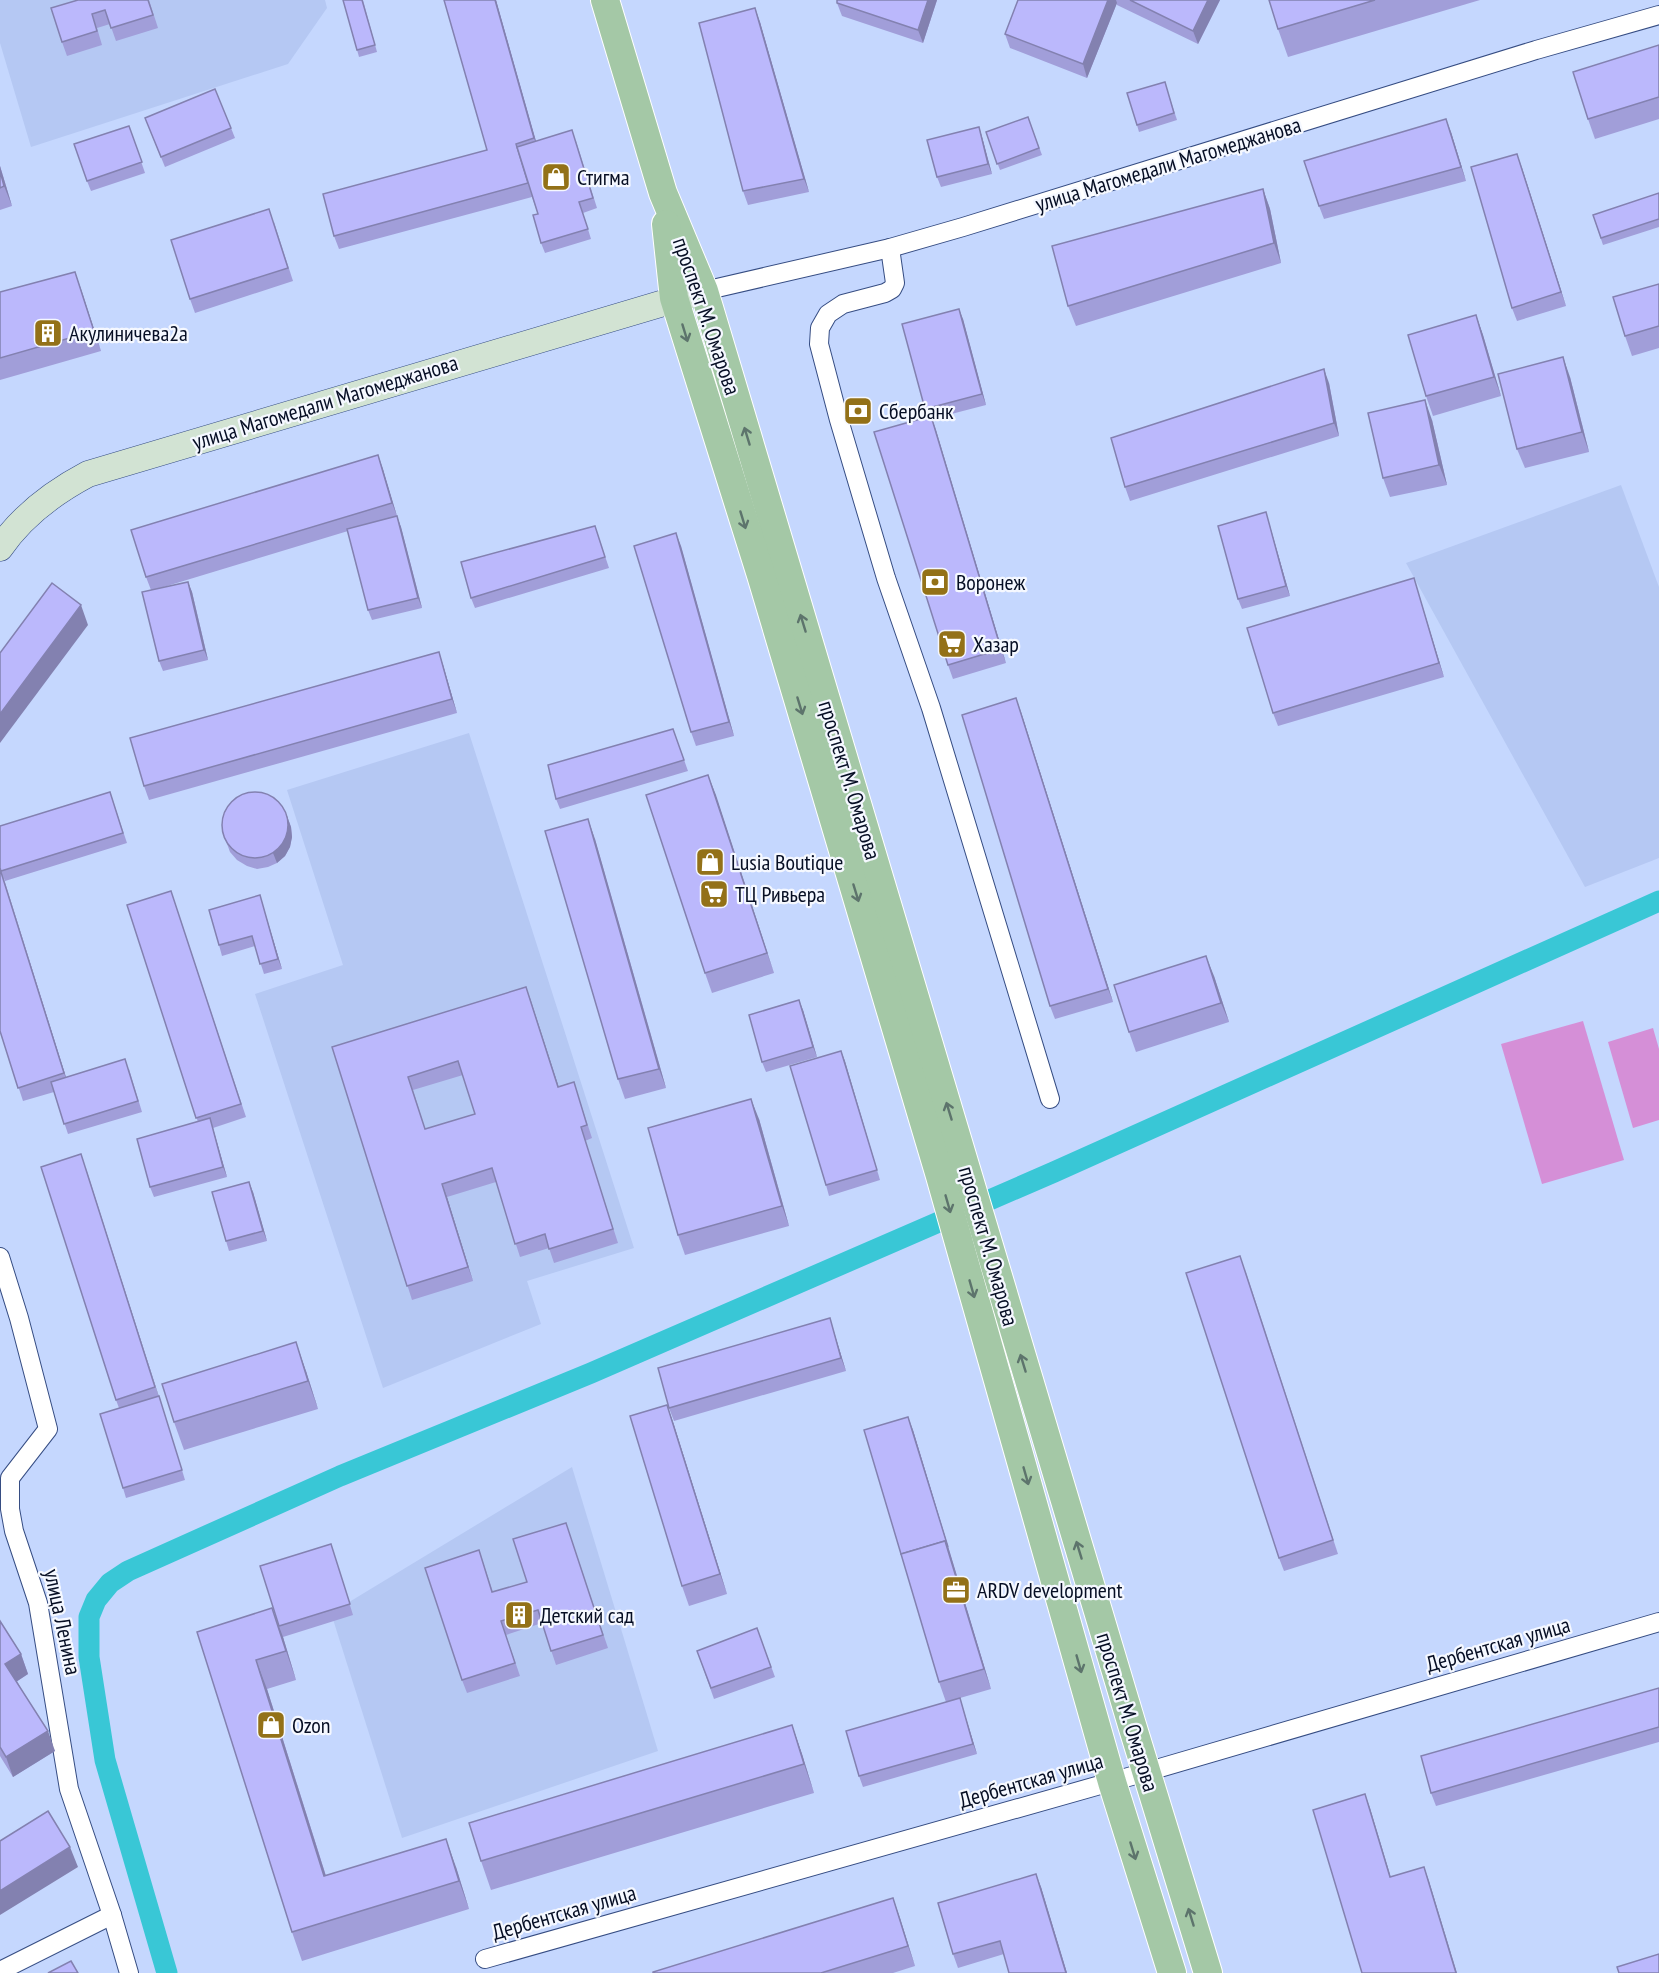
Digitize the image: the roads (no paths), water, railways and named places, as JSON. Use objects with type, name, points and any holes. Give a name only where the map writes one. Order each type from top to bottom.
[{"type":"main road","points":[[605,0],[663,193]]},
{"type":"main road","name":"проспект М. Омарова","points":[[663,193],[704,291],[969,1228],[1112,1782],[1172,1973]]},
{"type":"main road","name":"проспект М. Омарова","points":[[663,193],[674,298],[764,586],[953,1172]]},
{"type":"main road","name":"улица Магомедали Магомеджановa","points":[[674,298],[704,291]]},
{"type":"main road","name":"улица Магомедали Магомеджанова","points":[[0,548],[9,535],[63,487],[88,474],[674,298]]},
{"type":"main road","name":"проспект М. Омарова","points":[[969,1228],[1146,1772],[1208,1973]]},
{"type":"street","name":"улица Магомедали Магомеджановa","points":[[704,291],[890,248],[963,227],[1513,57],[1659,15]]},
{"type":"street","points":[[890,248],[895,283],[892,289],[843,304],[828,314],[820,328],[819,344],[886,578],[932,708],[1050,1099]]},
{"type":"street","name":"улица Ленина","points":[[0,1257],[19,1318],[48,1429],[10,1478],[10,1509],[14,1531],[38,1603],[69,1789],[112,1915],[129,1973]]},
{"type":"street","name":"Дербентская улица","points":[[485,1959],[1112,1782],[1659,1622]]},
{"type":"street","points":[[0,1971],[112,1915]]},
{"type":"waterway","points":[[167,1973],[105,1760],[89,1657],[89,1617],[96,1600],[110,1583],[128,1571],[340,1476],[591,1373],[1054,1172],[1659,901]]},
{"type":"place","name":"Стигма","points":[[556,177]]},
{"type":"place","name":"Акулиничева2а","points":[[48,333]]},
{"type":"place","name":"Сбербанк","points":[[858,411]]},
{"type":"place","name":"Воронеж","points":[[935,582]]},
{"type":"place","name":"Хазар","points":[[952,644]]},
{"type":"place","name":"Lusia Boutique","points":[[710,862]]},
{"type":"place","name":"ТЦ Ривьера","points":[[714,894]]},
{"type":"place","name":"ARDV development","points":[[956,1590]]},
{"type":"place","name":"Детский сад","points":[[519,1615]]},
{"type":"place","name":"Ozon","points":[[271,1725]]}]
